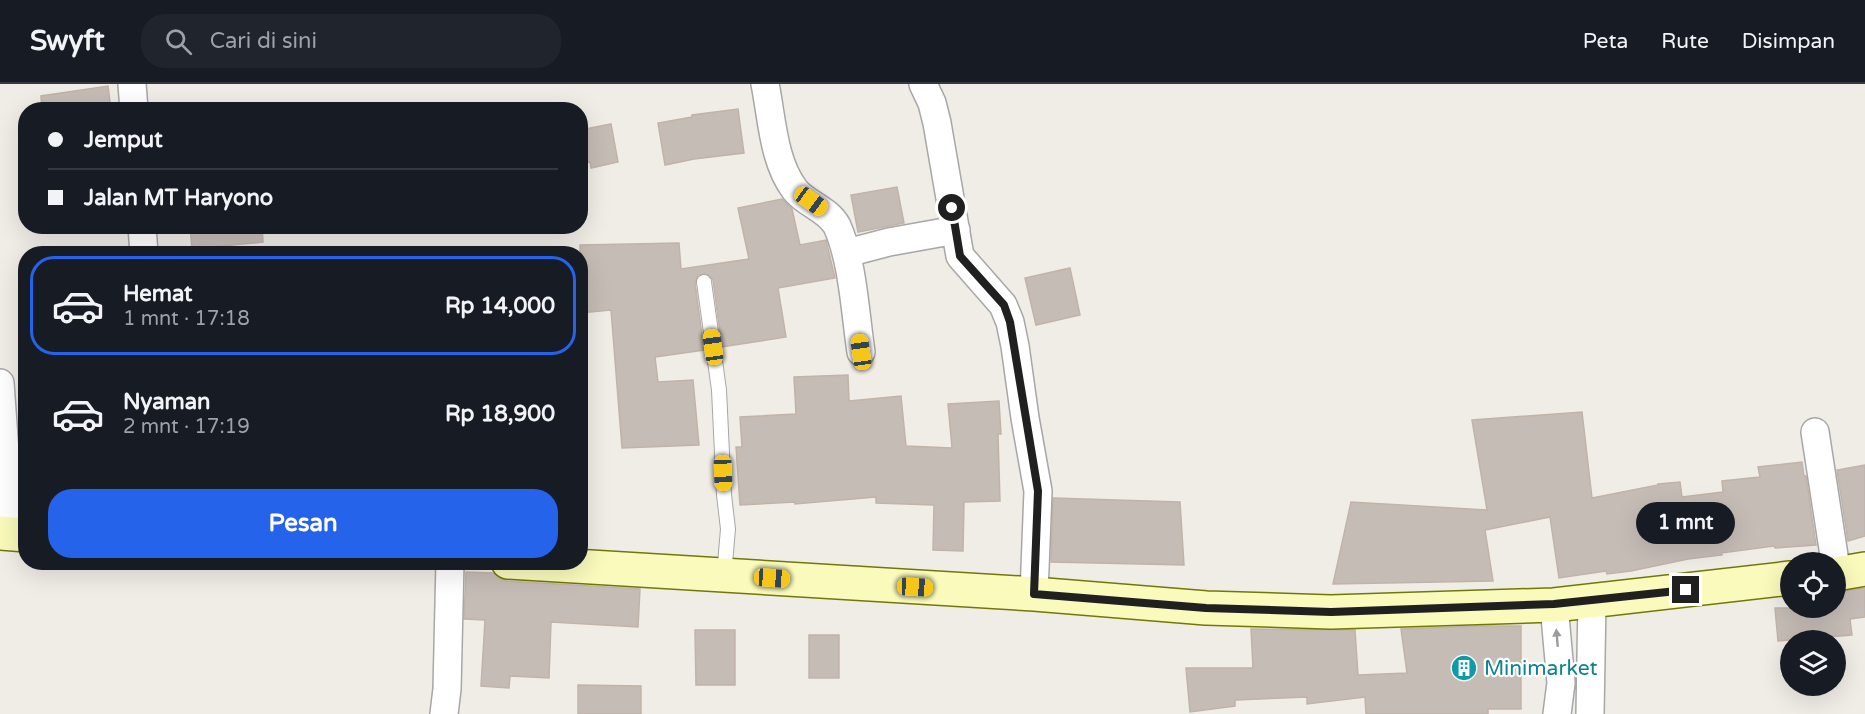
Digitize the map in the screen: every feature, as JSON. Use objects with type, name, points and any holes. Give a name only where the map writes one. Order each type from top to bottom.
[{"type":"main road","points":[[588,567],[1034,594],[1206,608],[1331,612],[1554,604],[1780,579]]},
{"type":"main road","points":[[1846,571],[1865,569]]},
{"type":"street","points":[[132,84],[133,102]]},
{"type":"street","points":[[765,84],[780,158],[786,176],[797,192],[823,210],[835,223],[847,253],[861,352]]},
{"type":"street","points":[[923,84],[932,103],[937,123],[960,256],[1004,305],[1010,322],[1038,491],[1034,594]]},
{"type":"street","points":[[847,253],[889,242],[956,230]]},
{"type":"street","points":[[0,383],[12,534]]},
{"type":"street","points":[[1815,432],[1833,552]]},
{"type":"street","points":[[444,714],[447,689],[450,570]]},
{"type":"street","points":[[1590,714],[1592,601]]},
{"type":"street","points":[[1554,604],[1561,683],[1557,714]]},
{"type":"lane","points":[[704,282],[719,390],[728,529],[724,575]]},
{"type":"building","points":[[108,86],[110,102],[41,102],[41,96]]},
{"type":"building","points":[[738,109],[744,153],[665,165],[658,123],[692,117],[692,115]]},
{"type":"building","points":[[611,124],[618,162],[591,168],[590,162],[588,162],[588,128]]},
{"type":"building","points":[[897,187],[904,223],[858,232],[851,195]]},
{"type":"building","points":[[782,199],[792,209],[800,245],[826,240],[835,278],[778,288],[786,337],[722,347],[713,280],[707,274],[698,275],[695,283],[704,350],[655,357],[658,382],[693,380],[699,445],[622,448],[611,310],[588,312],[588,246],[580,245],[679,243],[681,269],[749,259],[738,208]]},
{"type":"building","points":[[191,234],[262,234],[263,242],[192,246]]},
{"type":"building","points":[[1070,268],[1080,315],[1036,325],[1025,278]]},
{"type":"building","points":[[848,375],[849,401],[901,396],[906,446],[952,448],[948,404],[999,401],[1000,501],[964,502],[963,551],[933,550],[934,505],[876,503],[876,497],[795,504],[795,502],[740,505],[736,447],[742,447],[740,417],[796,414],[794,377]]},
{"type":"building","points":[[1582,412],[1592,498],[1658,484],[1680,482],[1682,497],[1723,492],[1722,481],[1760,477],[1758,467],[1802,462],[1816,545],[1775,548],[1774,546],[1721,553],[1722,555],[1688,559],[1631,571],[1607,574],[1606,571],[1559,578],[1550,517],[1485,530],[1493,581],[1333,584],[1351,502],[1487,510],[1472,420]]},
{"type":"building","points":[[1865,465],[1865,536],[1848,541],[1837,470]]},
{"type":"building","points":[[1053,498],[1180,502],[1184,565],[1051,562]]},
{"type":"building","points":[[466,572],[494,573],[498,578],[507,581],[640,589],[638,627],[551,622],[549,678],[510,676],[509,688],[481,686],[485,620],[464,619]]},
{"type":"building","points":[[1865,588],[1865,617],[1850,619],[1852,635],[1846,635],[1846,630],[1780,630],[1780,641],[1778,641],[1775,608],[1780,608],[1780,618],[1846,618],[1846,591]]},
{"type":"building","points":[[1521,626],[1521,709],[1488,709],[1488,714],[1366,714],[1365,697],[1307,704],[1307,697],[1235,700],[1235,706],[1190,712],[1186,668],[1253,668],[1251,629],[1355,630],[1358,675],[1407,673],[1401,629]]},
{"type":"building","points":[[695,630],[735,630],[735,685],[696,685]]},
{"type":"building","points":[[809,635],[839,635],[839,678],[809,678]]},
{"type":"building","points":[[578,685],[641,686],[641,714],[578,714]]},
{"type":"place","name":"Minimarket","points":[[1464,668]]},
{"type":"route","points":[[952,208],[957,249],[964,264],[1004,305],[1010,322],[1038,491],[1034,594],[1206,608],[1331,612],[1554,604],[1686,590]]}]
